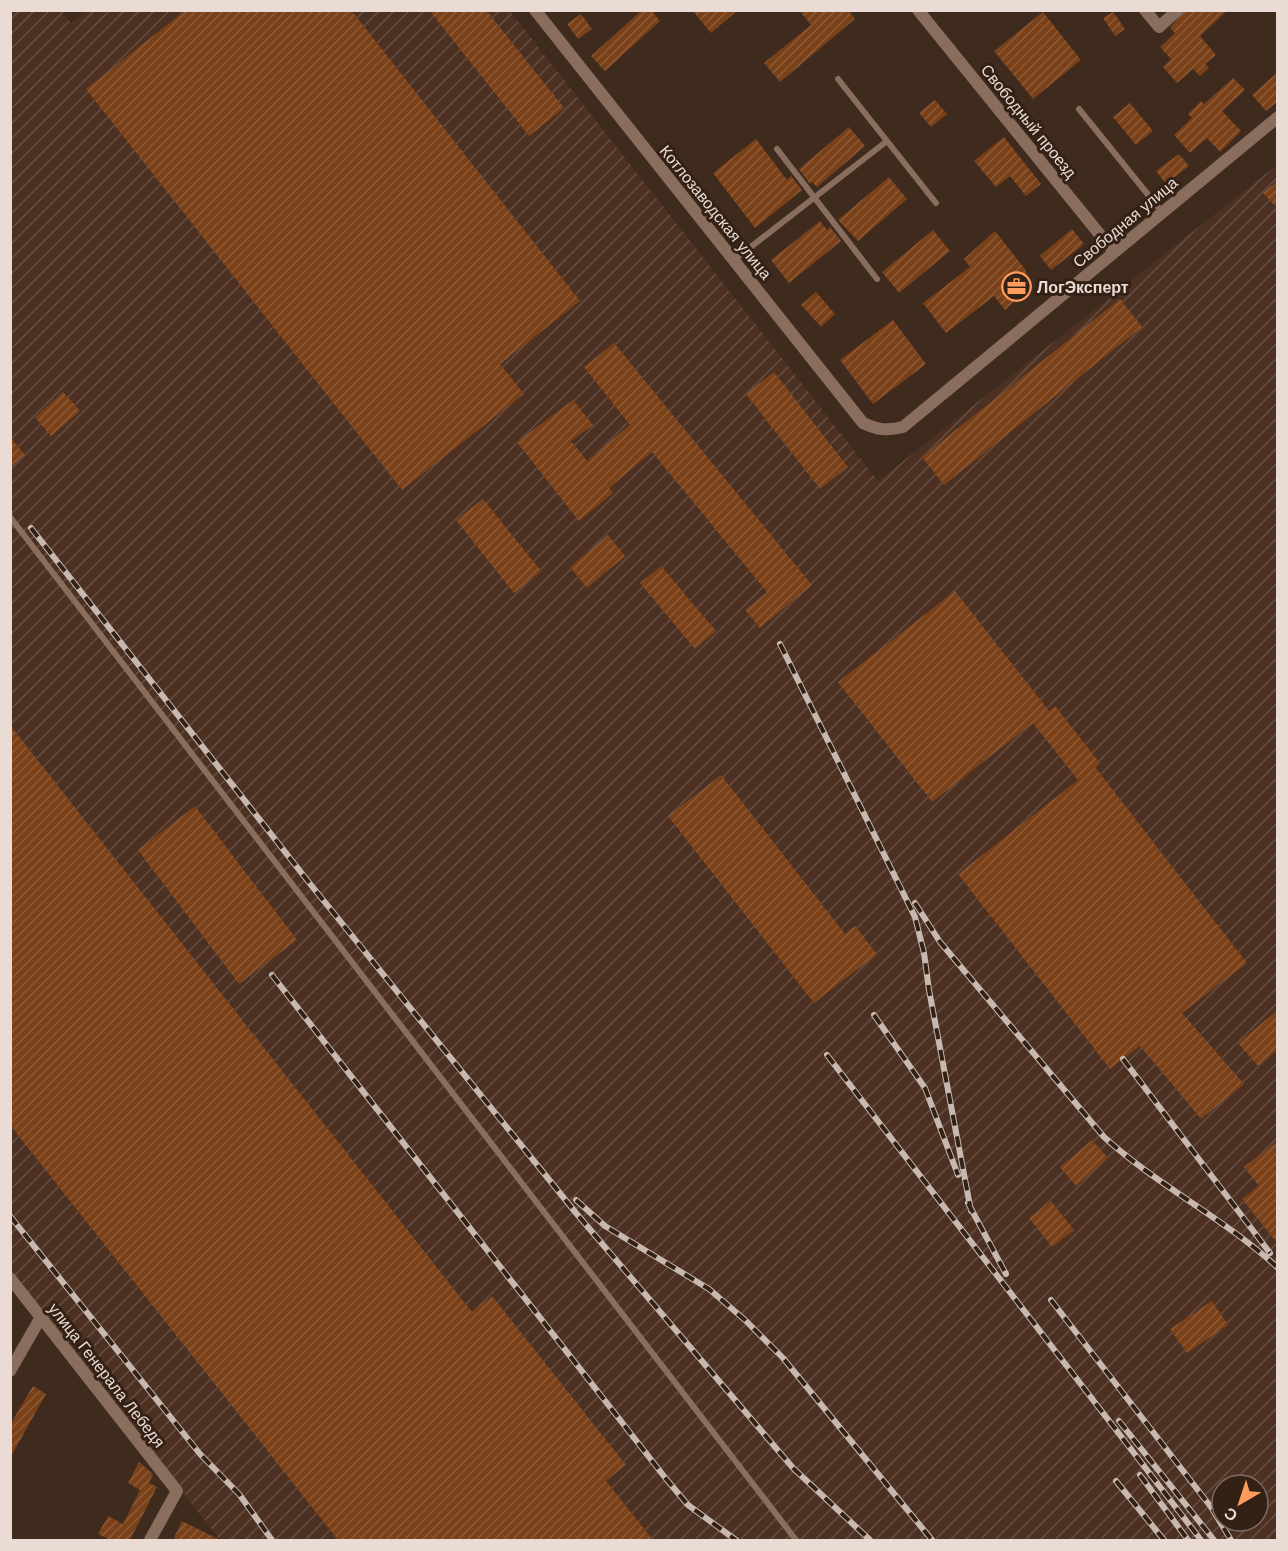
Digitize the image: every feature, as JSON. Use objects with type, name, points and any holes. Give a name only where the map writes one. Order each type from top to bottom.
[{"type":"street","name":"Котлозаводская улица","points":[[535,10],[863,423],[876,429]]},
{"type":"street","name":"Свободный проезд","points":[[918,10],[1114,252]]},
{"type":"street","points":[[1145,10],[1159,27],[1178,10]]},
{"type":"street","name":"Свободная улица","points":[[876,429],[889,431],[903,427],[1278,117]]},
{"type":"street","name":"улица Генерала Лебедя","points":[[10,1278],[177,1491],[150,1540]]},
{"type":"street","points":[[10,1371],[41,1317]]},
{"type":"lane","points":[[838,79],[936,203]]},
{"type":"lane","points":[[1079,109],[1162,212]]},
{"type":"lane","points":[[734,261],[887,141]]},
{"type":"lane","points":[[777,149],[877,279]]},
{"type":"lane","points":[[10,517],[796,1540]]},
{"type":"shaded area","points":[[87,10],[510,11],[878,481],[1277,165],[1277,1540],[220,1540],[11,1274],[11,11],[62,11],[71,23]]},
{"type":"building","points":[[186,10],[351,10],[580,301],[500,364],[524,394],[402,490],[86,89]]},
{"type":"building","points":[[429,10],[486,10],[564,108],[529,136]]},
{"type":"building","points":[[642,10],[651,10],[660,21],[605,71],[591,56]]},
{"type":"building","points":[[692,10],[738,10],[711,33]]},
{"type":"building","points":[[799,10],[848,10],[855,19],[780,82],[764,63],[811,25]]},
{"type":"building","points":[[1186,10],[1228,10],[1200,36],[1216,55],[1205,64],[1209,68],[1200,76],[1193,69],[1177,83],[1163,67],[1171,59],[1160,47],[1175,33],[1170,28]]},
{"type":"building","points":[[1043,12],[1081,60],[1033,99],[994,51]]},
{"type":"building","points":[[1113,12],[1125,29],[1115,36],[1103,18]]},
{"type":"building","points":[[581,14],[592,29],[578,39],[567,24]]},
{"type":"building","points":[[1278,72],[1278,101],[1266,111],[1252,95]]},
{"type":"building","points":[[1233,78],[1245,90],[1222,111],[1241,131],[1220,152],[1207,138],[1190,153],[1174,135],[1192,118],[1188,114],[1201,101],[1204,104]]},
{"type":"building","points":[[935,100],[947,114],[931,127],[919,113]]},
{"type":"building","points":[[1130,103],[1153,131],[1136,145],[1113,117]]},
{"type":"building","points":[[849,127],[865,146],[817,187],[812,182],[810,184],[799,169]]},
{"type":"building","points":[[1004,137],[1041,184],[1026,196],[1010,176],[996,187],[974,161]]},
{"type":"building","points":[[756,139],[787,180],[791,176],[802,190],[755,228],[713,173]]},
{"type":"building","points":[[1179,154],[1189,166],[1166,184],[1156,171]]},
{"type":"building","points":[[889,177],[907,199],[858,241],[838,220]]},
{"type":"building","points":[[1278,181],[1278,209],[1263,193]]},
{"type":"building","points":[[820,221],[827,230],[830,227],[841,241],[789,283],[771,260]]},
{"type":"building","points":[[1072,229],[1084,244],[1051,270],[1040,256]]},
{"type":"building","points":[[933,230],[950,251],[899,293],[882,272]]},
{"type":"building","points":[[995,231],[1025,269],[1029,282],[1020,296],[1005,310],[994,296],[946,333],[923,303],[970,267],[964,259]]},
{"type":"building","points":[[816,292],[835,314],[821,327],[801,305]]},
{"type":"building","points":[[1120,299],[1142,327],[944,485],[922,457]]},
{"type":"building","points":[[893,320],[926,364],[873,404],[840,360]]},
{"type":"building","points":[[614,343],[812,585],[760,628],[745,610],[767,592],[652,452],[609,488],[613,493],[579,521],[517,442],[573,400],[593,425],[571,441],[587,461],[630,425],[584,367]]},
{"type":"building","points":[[774,372],[848,467],[820,489],[746,394]]},
{"type":"building","points":[[63,392],[80,411],[51,436],[35,417]]},
{"type":"building","points":[[10,437],[25,455],[10,467]]},
{"type":"building","points":[[483,499],[541,571],[514,593],[456,520]]},
{"type":"building","points":[[608,535],[625,556],[587,588],[570,567]]},
{"type":"building","points":[[661,566],[716,631],[695,649],[640,583]]},
{"type":"building","points":[[955,591],[1049,711],[1055,706],[1100,763],[1095,767],[1247,963],[1182,1013],[1244,1084],[1201,1119],[1140,1046],[1110,1069],[958,874],[1078,780],[1033,723],[932,802],[838,682]]},
{"type":"building","points":[[10,725],[472,1312],[492,1296],[626,1465],[606,1481],[653,1540],[338,1540],[10,1125]]},
{"type":"building","points":[[721,775],[845,934],[855,926],[877,954],[814,1003],[668,816]]},
{"type":"building","points":[[195,806],[297,940],[239,984],[138,850]]},
{"type":"building","points":[[1278,1010],[1278,1049],[1258,1066],[1238,1043]]},
{"type":"building","points":[[1092,1140],[1108,1158],[1076,1186],[1060,1167]]},
{"type":"building","points":[[1278,1141],[1278,1244],[1242,1199],[1259,1186],[1244,1167]]},
{"type":"building","points":[[1051,1201],[1074,1230],[1052,1247],[1029,1218]]},
{"type":"building","points":[[1212,1301],[1228,1325],[1187,1353],[1170,1329]]},
{"type":"building","points":[[33,1386],[46,1394],[10,1458],[10,1425]]},
{"type":"building","points":[[139,1462],[153,1474],[149,1483],[157,1487],[130,1540],[110,1540],[98,1534],[108,1516],[123,1524],[140,1490],[128,1483]]},
{"type":"building","points":[[182,1521],[220,1540],[173,1540]]},
{"type":"railway","points":[[31,528],[311,885],[576,1213],[793,1468],[870,1540]]},
{"type":"railway","points":[[780,644],[915,917],[924,953],[971,1211]]},
{"type":"railway","points":[[915,903],[940,942],[1104,1137],[1146,1171],[1236,1233],[1278,1268]]},
{"type":"railway","points":[[272,975],[667,1480],[688,1505],[736,1540]]},
{"type":"railway","points":[[874,1015],[925,1088],[958,1175]]},
{"type":"railway","points":[[827,1055],[1201,1540]]},
{"type":"railway","points":[[1123,1059],[1270,1253]]},
{"type":"railway","points":[[576,1200],[605,1226],[709,1289],[745,1320],[783,1358],[932,1540]]},
{"type":"railway","points":[[968,1203],[1006,1274]]},
{"type":"railway","points":[[10,1216],[200,1454],[239,1494],[272,1540]]},
{"type":"railway","points":[[1051,1300],[1211,1507],[1231,1540]]},
{"type":"railway","points":[[1119,1421],[1214,1540]]},
{"type":"railway","points":[[1140,1475],[1188,1540]]},
{"type":"railway","points":[[1116,1481],[1164,1540]]},
{"type":"place","name":"ЛогЭксперт","points":[[1016,287]]}]
